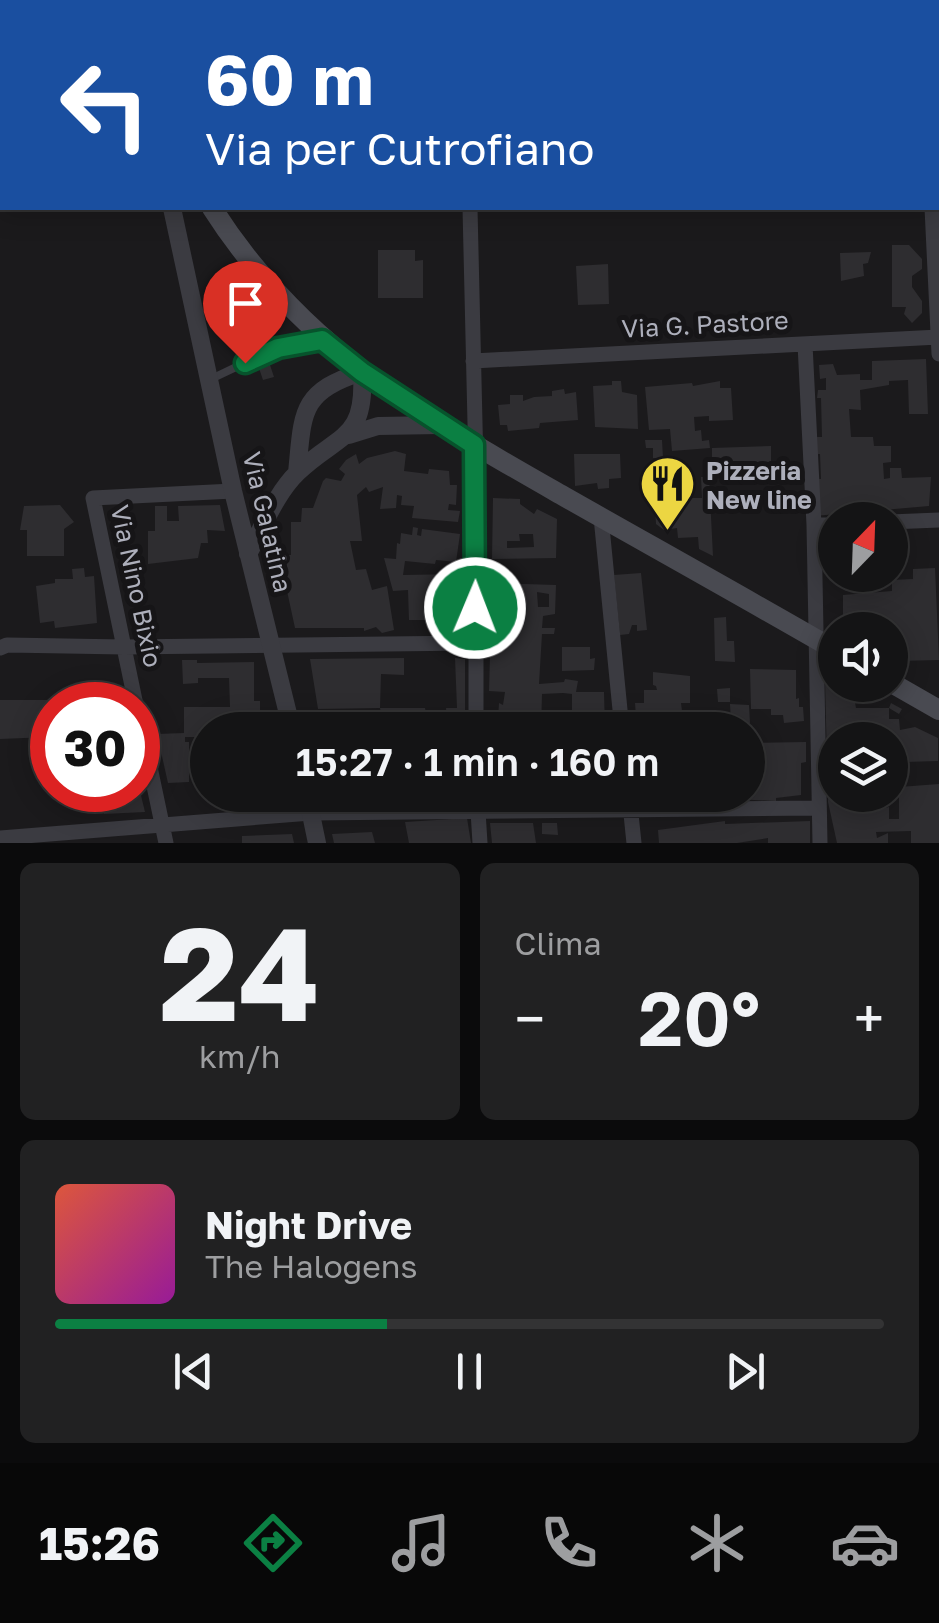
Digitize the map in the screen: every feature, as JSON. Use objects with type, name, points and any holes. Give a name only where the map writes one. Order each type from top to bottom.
[{"type":"main road","points":[[213,210],[282,301],[362,372],[440,425],[818,640]]},
{"type":"main road","points":[[908,692],[939,710]]},
{"type":"street","name":"Via Galatina","points":[[172,210],[233,491],[288,712]]},
{"type":"street","points":[[470,210],[476,712]]},
{"type":"street","points":[[932,210],[939,354]]},
{"type":"street","name":"Via G. Pastore","points":[[473,361],[938,337]]},
{"type":"street","points":[[765,806],[818,808],[814,525],[805,344]]},
{"type":"street","points":[[298,473],[302,419],[314,396],[332,381],[362,372],[363,395],[349,435]]},
{"type":"street","points":[[248,554],[298,473],[349,435],[378,426],[440,425]]},
{"type":"street","name":"Via Nino Bixio","points":[[131,682],[93,498],[233,491]]},
{"type":"street","points":[[601,517],[620,712]]},
{"type":"street","points":[[908,521],[939,520]]},
{"type":"street","points":[[814,525],[818,525]]},
{"type":"street","points":[[0,648],[474,643]]},
{"type":"street","points":[[0,838],[165,835],[272,812]]},
{"type":"street","points":[[311,812],[317,843]]},
{"type":"street","points":[[478,812],[480,843]]},
{"type":"street","points":[[631,812],[634,843]]},
{"type":"street","points":[[818,812],[820,843]]},
{"type":"lane","points":[[255,267],[232,300],[232,320],[237,329],[278,348]]},
{"type":"lane","points":[[211,379],[278,348],[322,340]]},
{"type":"building","points":[[892,245],[909,245],[922,259],[922,269],[912,276],[912,287],[922,301],[922,313],[912,323],[904,314],[906,307],[892,307]]},
{"type":"building","points":[[378,250],[415,250],[415,261],[423,260],[423,298],[378,298]]},
{"type":"building","points":[[871,252],[868,263],[863,264],[864,276],[841,281],[840,253]]},
{"type":"building","points":[[608,264],[609,304],[578,305],[576,266]]},
{"type":"building","points":[[246,323],[263,325],[262,345],[245,344]]},
{"type":"building","points":[[268,359],[274,377],[263,380],[257,362]]},
{"type":"building","points":[[926,359],[928,414],[909,414],[908,380],[860,390],[861,410],[849,409],[851,437],[873,437],[874,446],[891,446],[891,462],[883,463],[884,479],[890,478],[890,468],[901,468],[902,478],[931,477],[929,506],[908,508],[908,502],[818,502],[818,516],[814,516],[816,479],[821,479],[820,454],[815,454],[814,437],[822,437],[821,398],[817,398],[818,390],[826,390],[826,378],[820,379],[819,365],[833,364],[837,375],[860,374],[860,380],[872,380],[872,361]]},
{"type":"building","points":[[612,381],[621,381],[622,392],[637,395],[638,429],[595,427],[593,386],[612,385]]},
{"type":"building","points":[[720,381],[720,388],[731,388],[733,420],[694,417],[695,431],[701,430],[702,441],[709,440],[710,448],[672,451],[670,429],[649,430],[645,387]]},
{"type":"building","points":[[564,389],[565,394],[576,392],[578,420],[508,431],[507,425],[500,425],[498,405],[510,404],[510,395],[523,395],[523,401],[552,396],[552,391]]},
{"type":"building","points":[[645,440],[662,440],[663,458],[653,458],[653,448],[646,448]]},
{"type":"building","points":[[771,446],[776,475],[713,477],[713,473],[726,473],[726,464],[712,464],[712,448]]},
{"type":"building","points":[[395,451],[406,454],[404,471],[449,471],[450,485],[457,485],[456,505],[449,504],[448,510],[460,511],[458,522],[412,518],[414,506],[401,505],[402,496],[397,495],[396,508],[380,509],[383,487],[369,492],[366,487],[357,495],[362,541],[350,541],[356,570],[366,569],[372,590],[387,586],[394,630],[382,633],[376,627],[364,631],[295,628],[284,577],[284,555],[291,555],[291,522],[301,522],[302,508],[313,508],[326,478],[341,481],[345,474],[339,469],[346,460],[356,454],[359,464]]},
{"type":"building","points":[[574,454],[620,454],[621,478],[609,479],[609,488],[598,489],[597,483],[575,486]]},
{"type":"building","points":[[675,469],[675,478],[690,478],[690,486],[676,486],[676,495],[687,498],[702,498],[701,477],[709,477],[713,556],[699,549],[698,537],[678,538],[677,528],[664,530],[656,524],[653,471]]},
{"type":"building","points":[[493,498],[520,499],[520,504],[534,514],[537,509],[557,519],[556,558],[492,559]],"holes":[[[519,534],[533,534],[534,547],[507,548],[507,541],[520,541]]]},
{"type":"building","points":[[60,505],[74,522],[64,529],[64,556],[27,556],[27,530],[20,530],[24,506]]},
{"type":"building","points":[[220,505],[225,531],[207,530],[208,543],[201,543],[198,558],[148,564],[148,531],[155,531],[155,506],[167,506],[167,521],[179,521],[178,506]]},
{"type":"building","points":[[413,527],[418,528],[417,535],[421,536],[422,529],[460,534],[456,562],[405,561],[403,575],[460,574],[460,584],[452,584],[455,615],[409,620],[408,590],[393,591],[384,558],[396,559],[401,533],[412,535]]},
{"type":"building","points":[[84,568],[85,577],[94,576],[97,623],[55,628],[54,621],[40,623],[36,586],[55,583],[55,579],[73,579],[72,569]]},
{"type":"building","points":[[935,568],[939,660],[908,661],[908,612],[843,612],[843,595],[908,592],[913,569]]},
{"type":"building","points":[[641,573],[647,630],[637,631],[637,625],[632,625],[629,634],[620,635],[614,575]]},
{"type":"building","points":[[492,583],[556,585],[555,614],[543,616],[542,628],[555,628],[554,634],[542,634],[539,684],[565,679],[578,681],[576,692],[604,692],[605,712],[572,712],[572,694],[563,693],[542,694],[542,712],[498,712],[505,692],[489,691]],"holes":[[[537,592],[549,594],[549,607],[538,607]]]},
{"type":"building","points":[[726,617],[727,641],[734,641],[735,662],[715,661],[714,618]]},
{"type":"building","points":[[562,647],[590,647],[590,659],[595,658],[594,670],[562,671]]},
{"type":"building","points":[[404,658],[404,675],[381,674],[380,708],[318,709],[310,659]]},
{"type":"building","points":[[455,658],[465,659],[465,712],[446,712],[446,708],[457,708]]},
{"type":"building","points":[[182,660],[254,662],[254,701],[260,701],[260,712],[190,712],[190,737],[185,737],[190,753],[189,782],[168,783],[160,734],[184,733],[184,707],[230,707],[229,678],[198,678],[198,683],[183,684]]},
{"type":"building","points":[[750,669],[796,670],[796,699],[799,698],[799,707],[803,707],[804,721],[784,723],[783,715],[771,715],[771,709],[751,709]]},
{"type":"building","points":[[653,672],[690,676],[690,703],[681,703],[682,711],[686,712],[636,712],[635,703],[644,703],[644,690],[657,690]]},
{"type":"building","points":[[730,688],[730,702],[718,702],[717,689]]},
{"type":"building","points":[[0,700],[30,700],[30,738],[0,739]]},
{"type":"building","points":[[826,702],[855,702],[856,708],[889,708],[889,719],[899,722],[826,722]]},
{"type":"building","points":[[891,703],[902,709],[899,714],[889,708]]},
{"type":"building","points":[[730,704],[749,705],[749,712],[730,712]]},
{"type":"building","points":[[380,708],[425,708],[426,712],[381,712]]},
{"type":"building","points":[[915,727],[938,738],[938,761],[908,762],[908,728]]},
{"type":"building","points":[[806,742],[806,762],[801,763],[801,795],[765,800],[765,743]]},
{"type":"building","points":[[939,784],[939,843],[911,843],[911,831],[876,832],[877,838],[888,833],[888,843],[837,843],[830,812],[889,812],[889,819],[899,819],[899,812],[908,812],[908,786]]},
{"type":"building","points":[[467,818],[471,843],[409,843],[405,822]]},
{"type":"building","points":[[725,821],[810,821],[810,843],[768,843],[768,838],[737,843],[659,843],[658,830]]},
{"type":"building","points":[[490,823],[533,823],[536,843],[492,843]]},
{"type":"building","points":[[542,823],[557,823],[558,835],[542,834]]},
{"type":"building","points":[[372,832],[375,843],[334,843],[332,834]]},
{"type":"building","points":[[292,834],[294,843],[242,843],[242,836]]},
{"type":"place","name":"Pizzeria New line","points":[[667,533]]},
{"type":"route","points":[[245,363],[278,348],[322,340],[362,372],[474,445],[475,608]]}]
